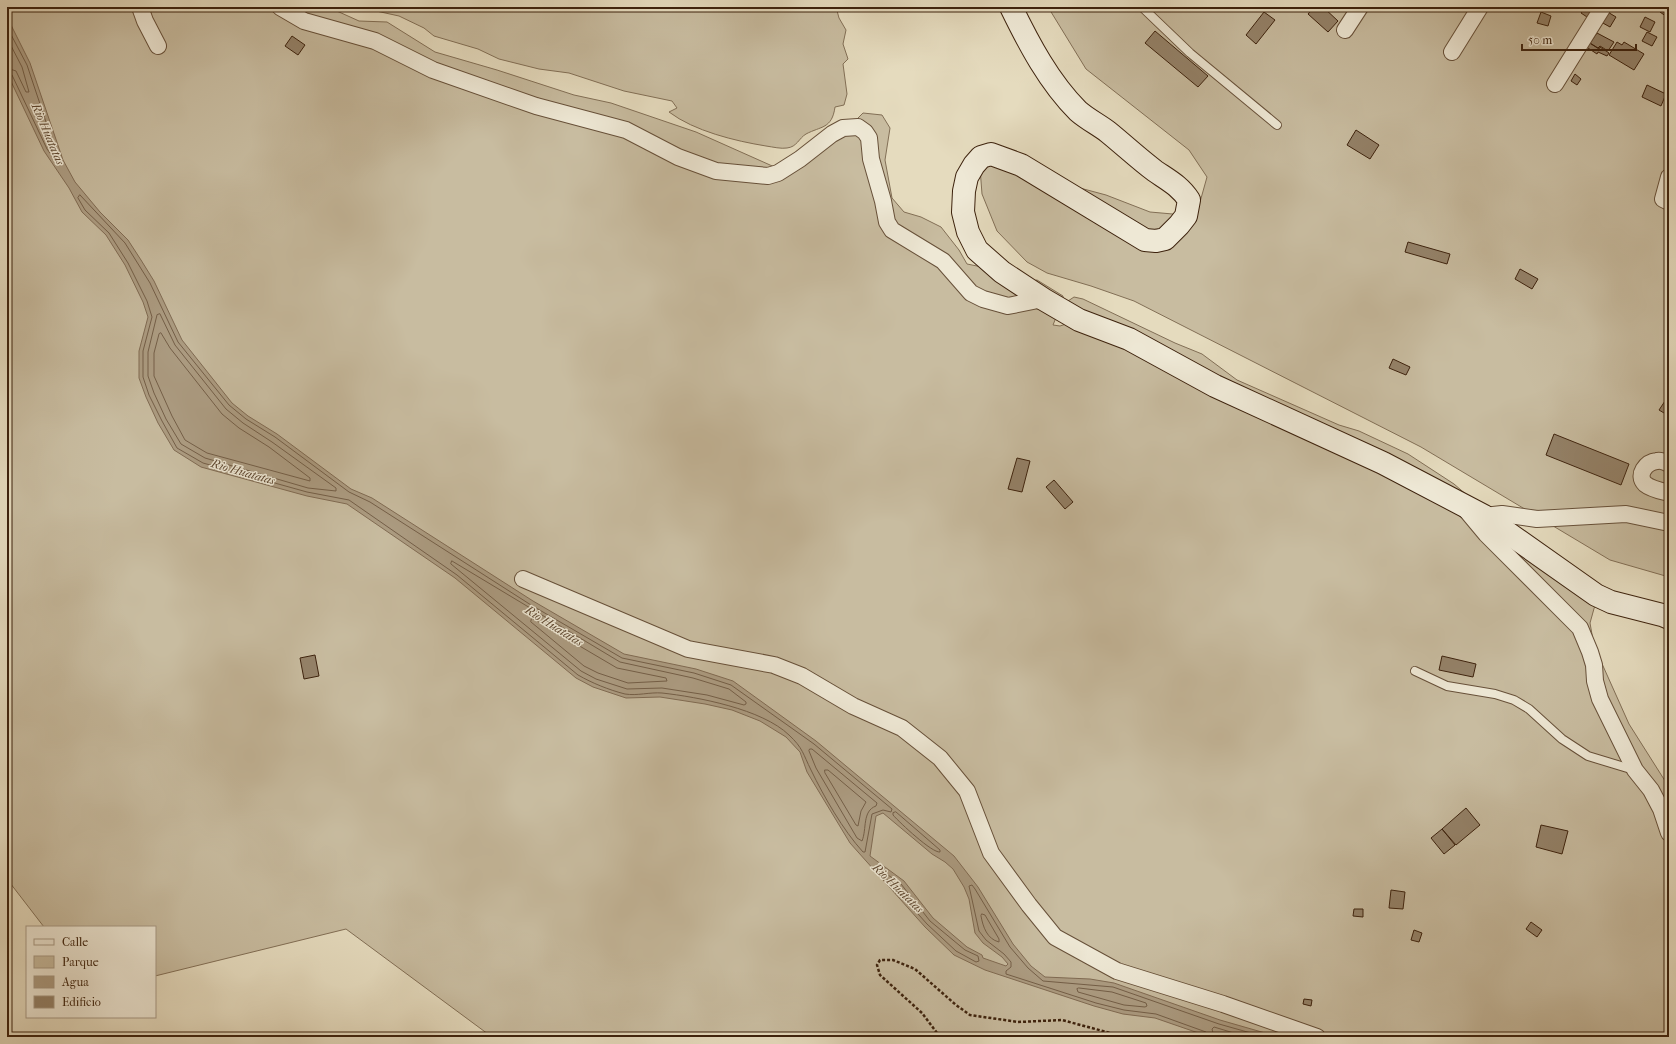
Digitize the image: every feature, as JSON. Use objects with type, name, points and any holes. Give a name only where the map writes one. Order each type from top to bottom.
[{"type":"street","points":[[140,7],[145,21],[158,46]]},
{"type":"street","points":[[280,7],[304,21],[375,41],[433,70],[536,106],[626,130],[678,157],[716,171],[768,176],[778,174],[832,134],[843,128],[858,127],[865,132],[869,138],[871,159],[883,201],[887,222],[892,230],[943,261],[971,293],[983,300],[1008,306],[1043,299]]},
{"type":"street","points":[[1011,7],[1029,44],[1054,81],[1079,112],[1184,191],[1189,200],[1186,216],[1165,239],[1156,241],[1145,240],[1021,165],[991,154],[981,157],[974,165],[967,178],[964,191],[963,212],[968,232],[977,250],[1002,272],[1043,299],[1079,320],[1129,339],[1248,402],[1383,463],[1484,516],[1596,595],[1610,602],[1669,618]]},
{"type":"street","points":[[1345,30],[1360,7]]},
{"type":"street","points":[[1452,52],[1480,7]]},
{"type":"street","points":[[1555,84],[1603,7]]},
{"type":"street","points":[[1669,177],[1663,199],[1669,202]]},
{"type":"street","points":[[1669,464],[1658,460],[1651,462],[1645,466],[1641,478],[1644,483],[1651,488],[1669,493]]},
{"type":"street","points":[[1462,505],[1486,534],[1580,628],[1594,665],[1594,681],[1600,699],[1635,770],[1651,790],[1661,809],[1669,833]]},
{"type":"street","points":[[1484,516],[1502,514],[1537,519],[1626,514],[1669,523]]},
{"type":"street","points":[[523,579],[688,649],[774,665],[802,676],[852,706],[902,728],[940,758],[967,791],[991,854],[1055,937],[1117,970],[1223,1004],[1317,1037]]},
{"type":"lane","points":[[1142,7],[1190,53],[1277,125]]},
{"type":"lane","points":[[1415,671],[1447,686],[1495,694],[1514,700],[1529,709],[1562,739],[1588,756],[1635,770]]},
{"type":"path","points":[[940,1037],[922,1013],[880,975],[877,965],[880,960],[893,960],[915,969],[956,1005],[970,1015],[1018,1022],[1062,1020],[1125,1037]]},
{"type":"green space","points":[[7,7],[328,7],[359,21],[387,22],[435,52],[574,95],[611,103],[696,132],[779,169],[854,122],[863,113],[882,115],[890,128],[885,160],[892,198],[904,212],[921,217],[941,227],[959,250],[967,264],[982,267],[1021,283],[1037,280],[1063,296],[1063,300],[1053,325],[1060,326],[1066,324],[1068,301],[1074,297],[1083,299],[1175,343],[1202,354],[1237,380],[1339,425],[1359,431],[1408,454],[1454,484],[1595,605],[1590,623],[1593,640],[1599,657],[1629,724],[1667,784],[1669,794],[1669,1037],[492,1037],[346,929],[156,976],[156,926],[43,926],[7,879]]},
{"type":"green space","points":[[358,7],[836,7],[839,18],[846,30],[843,44],[848,59],[843,64],[847,94],[844,105],[835,107],[834,114],[825,126],[806,134],[793,146],[782,148],[754,144],[728,138],[690,125],[669,112],[677,108],[672,101],[624,91],[569,73],[539,69],[499,59],[478,49],[434,36],[424,28],[399,16]]},
{"type":"green space","points":[[1048,7],[1669,7],[1669,577],[1610,560],[1421,447],[1134,301],[1047,273],[1027,262],[997,231],[982,194],[980,168],[994,159],[1065,184],[1106,195],[1150,212],[1184,215],[1200,202],[1207,177],[1189,150],[1086,69]]},
{"type":"water","name":"Rio Huatatas","points":[[7,17],[30,63],[63,160],[75,182],[100,212],[128,240],[154,281],[182,340],[232,403],[248,416],[277,434],[351,489],[372,498],[533,601],[624,654],[696,669],[733,681],[816,741],[954,856],[978,887],[1013,944],[1031,966],[1045,977],[1090,979],[1114,983],[1220,1020],[1279,1037],[1210,1037],[1155,1018],[1123,1014],[1094,1006],[985,970],[954,955],[925,927],[850,843],[807,772],[800,752],[786,737],[760,721],[732,710],[660,697],[626,698],[593,687],[576,678],[455,578],[347,504],[307,496],[201,467],[174,450],[158,423],[139,378],[139,351],[148,317],[143,302],[125,265],[106,235],[82,212],[69,188],[44,151],[7,73]],"holes":[[[883,813],[932,854],[953,869],[964,887],[969,899],[975,933],[983,943],[1002,957],[1008,964],[1006,966],[983,958],[982,955],[967,947],[933,918],[904,881],[870,856],[876,816]]]},
{"type":"building","points":[[1314,7],[1323,7],[1338,21],[1328,32],[1308,14]]},
{"type":"building","points":[[1585,7],[1592,10],[1587,17],[1581,13]]},
{"type":"building","points":[[1663,7],[1669,7],[1669,14],[1667,17],[1660,12]]},
{"type":"building","points":[[1606,11],[1616,17],[1610,27],[1601,22]]},
{"type":"building","points":[[1264,12],[1275,20],[1256,44],[1246,35]]},
{"type":"building","points":[[1541,12],[1551,16],[1548,26],[1537,23]]},
{"type":"building","points":[[1645,17],[1655,22],[1650,32],[1640,27]]},
{"type":"building","points":[[1155,31],[1208,76],[1198,87],[1145,43]]},
{"type":"building","points":[[1647,32],[1657,37],[1652,46],[1642,41]]},
{"type":"building","points":[[1597,33],[1614,42],[1608,51],[1600,46],[1598,48],[1590,43]]},
{"type":"building","points":[[292,36],[305,45],[298,55],[285,46]]},
{"type":"building","points":[[1588,42],[1609,53],[1607,56],[1598,52],[1597,54],[1585,46]]},
{"type":"building","points":[[1617,42],[1622,45],[1624,42],[1644,54],[1634,70],[1609,55]]},
{"type":"building","points":[[1575,74],[1581,79],[1577,85],[1571,81]]},
{"type":"building","points":[[1647,85],[1666,94],[1661,106],[1642,97]]},
{"type":"building","points":[[1356,130],[1379,145],[1370,159],[1347,145]]},
{"type":"building","points":[[1408,242],[1450,254],[1447,264],[1405,252]]},
{"type":"building","points":[[1520,269],[1538,279],[1532,289],[1515,279]]},
{"type":"building","points":[[1393,359],[1410,367],[1406,375],[1389,368]]},
{"type":"building","points":[[1669,395],[1669,416],[1659,410]]},
{"type":"building","points":[[1554,434],[1629,464],[1621,485],[1546,455]]},
{"type":"building","points":[[1017,458],[1030,461],[1022,492],[1008,489]]},
{"type":"building","points":[[1054,480],[1073,502],[1065,509],[1046,487]]},
{"type":"building","points":[[315,655],[319,676],[304,679],[300,658]]},
{"type":"building","points":[[1442,656],[1476,664],[1473,677],[1439,670]]},
{"type":"building","points":[[1466,808],[1480,825],[1456,845],[1442,829]]},
{"type":"building","points":[[1541,825],[1568,831],[1562,854],[1536,847]]},
{"type":"building","points":[[1442,829],[1455,845],[1444,854],[1431,838]]},
{"type":"building","points":[[1391,890],[1405,892],[1403,909],[1389,908]]},
{"type":"building","points":[[1354,909],[1363,909],[1363,917],[1353,916]]},
{"type":"building","points":[[1531,922],[1542,930],[1537,937],[1526,929]]},
{"type":"building","points":[[1414,930],[1422,933],[1419,942],[1411,940]]},
{"type":"building","points":[[1304,999],[1312,1000],[1311,1006],[1303,1004]]}]
